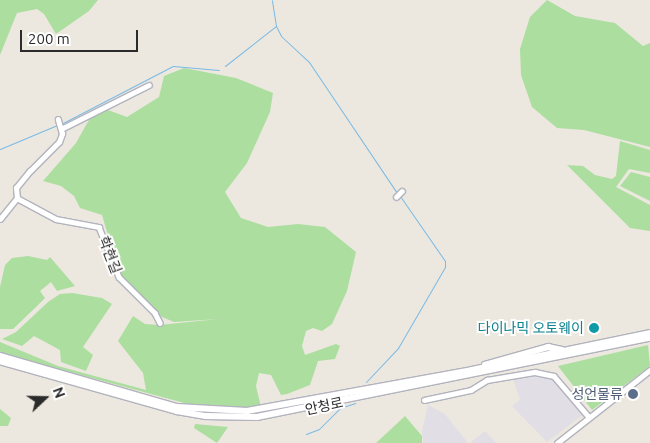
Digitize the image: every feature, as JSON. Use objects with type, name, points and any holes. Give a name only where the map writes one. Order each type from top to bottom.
[{"type":"street","points":[[61,129],[149,85]]},
{"type":"street","points":[[0,219],[17,198],[16,188],[43,154],[59,142],[61,129],[58,120]]},
{"type":"street","points":[[396,197],[402,191]]},
{"type":"street","name":"학현길","points":[[17,198],[56,219],[98,227],[119,277],[155,313],[160,324]]},
{"type":"street","name":"안청로","points":[[0,356],[177,407],[225,412],[265,410],[650,333]]},
{"type":"street","name":"안청로","points":[[0,361],[177,411],[206,416],[257,417],[650,338]]},
{"type":"street","points":[[472,370],[496,360],[548,347],[567,351]]},
{"type":"street","points":[[557,443],[650,370]]},
{"type":"street","points":[[424,400],[471,390],[487,380],[535,372],[554,376],[589,417]]},
{"type":"shaded area","points":[[535,373],[554,378],[584,414],[547,442],[512,406],[520,400],[513,378]]},
{"type":"shaded area","points":[[428,405],[445,414],[468,443],[423,443],[422,431]]},
{"type":"shaded area","points":[[485,431],[496,443],[471,442]]},
{"type":"green space","points":[[0,0],[98,0],[89,11],[56,34],[44,14],[37,9],[17,13],[0,55]]},
{"type":"green space","points":[[547,0],[575,16],[615,23],[643,46],[650,43],[650,147],[584,130],[557,128],[532,107],[521,75],[520,49],[530,17]]},
{"type":"green space","points":[[184,68],[236,78],[273,93],[270,112],[247,163],[225,192],[241,218],[268,227],[298,224],[325,227],[356,252],[347,291],[332,324],[322,331],[313,328],[306,331],[302,346],[305,355],[336,344],[340,346],[335,359],[318,361],[310,385],[287,394],[281,395],[271,375],[259,373],[256,386],[261,407],[210,408],[184,403],[0,353],[0,342],[58,366],[146,390],[143,373],[118,341],[133,316],[145,324],[159,325],[219,319],[174,322],[162,317],[120,276],[102,215],[80,208],[74,196],[61,186],[43,181],[76,143],[90,118],[108,110],[127,117],[159,97],[164,76]]},
{"type":"green space","points":[[620,141],[650,150],[650,173],[629,169],[616,187],[650,205],[650,231],[630,228],[567,165],[583,166],[595,175],[612,179],[616,176]]},
{"type":"green space","points":[[631,172],[650,177],[650,201],[620,186]]},
{"type":"green space","points":[[28,256],[47,260],[50,257],[75,286],[57,291],[51,282],[40,291],[45,298],[13,329],[0,329],[0,287],[5,265],[12,258]]},
{"type":"green space","points":[[72,293],[102,298],[112,304],[83,347],[93,355],[86,371],[61,362],[60,350],[34,336],[22,346],[2,339],[16,332],[48,302],[60,294]]},
{"type":"green space","points":[[648,345],[650,366],[592,410],[558,366]]},
{"type":"green space","points":[[0,409],[11,418],[8,426],[0,426]]},
{"type":"green space","points":[[405,416],[422,436],[422,443],[376,443]]},
{"type":"green space","points":[[195,424],[228,427],[217,443],[194,428]]},
{"type":"waterway","points":[[225,66],[276,26],[272,0]]},
{"type":"waterway","points":[[276,26],[281,36],[309,62],[397,193]]},
{"type":"waterway","points":[[61,124],[173,66],[219,70]]},
{"type":"waterway","points":[[0,149],[57,125]]},
{"type":"waterway","points":[[366,382],[398,348],[445,267],[445,261],[400,196]]},
{"type":"waterway","points":[[306,434],[319,429],[340,408],[355,403]]},
{"type":"place","name":"다이나믹 오토웨이","points":[[594,328]]},
{"type":"place","name":"성언물류","points":[[633,394]]}]
